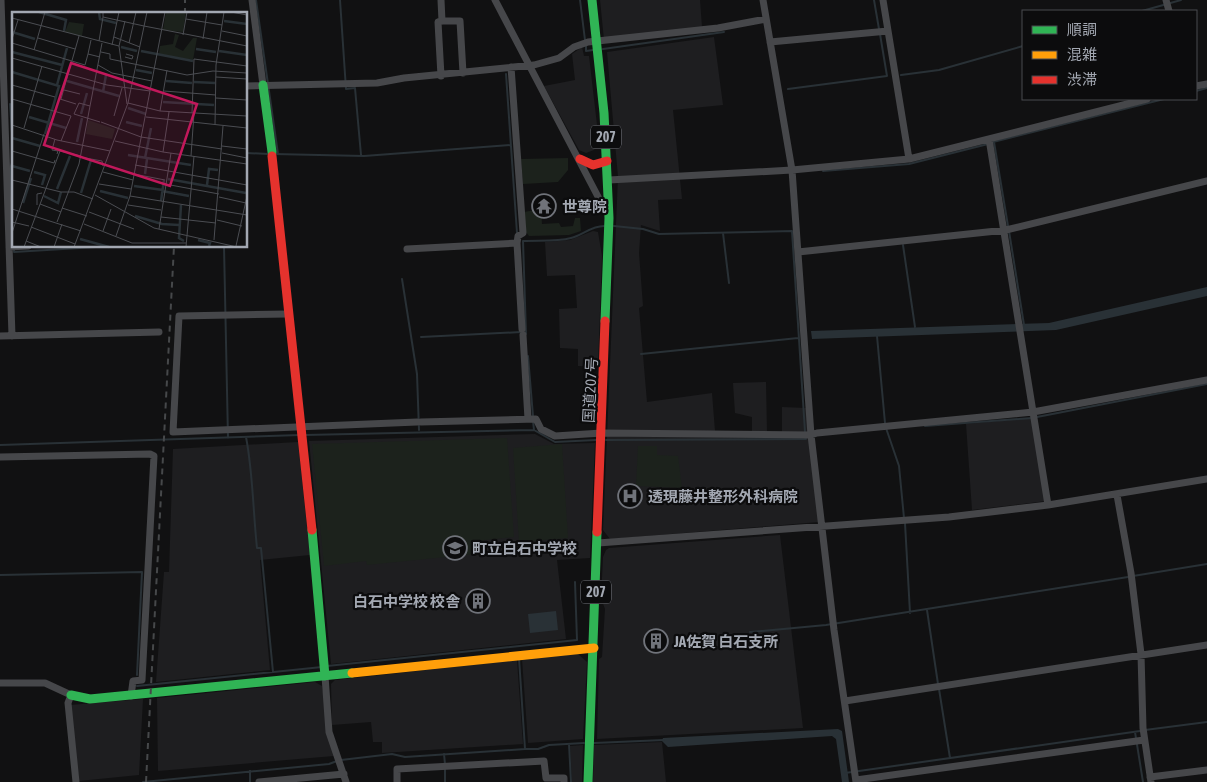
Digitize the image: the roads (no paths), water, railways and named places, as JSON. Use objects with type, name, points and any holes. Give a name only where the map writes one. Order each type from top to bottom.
[{"type":"main road","name":"国道207号","points":[[588,782],[609,223],[607,161],[592,45],[592,0]]},
{"type":"main road","points":[[267,85],[272,154],[325,670]]},
{"type":"main road","points":[[580,159],[588,165],[597,165],[607,161]]},
{"type":"main road","points":[[71,695],[90,699],[132,696],[325,670],[519,656],[594,648]]},
{"type":"street","points":[[1,0],[2,101],[7,214],[12,247],[12,336]]},
{"type":"street","points":[[252,0],[267,85]]},
{"type":"street","points":[[441,0],[442,21]]},
{"type":"street","points":[[495,0],[580,159],[609,223]]},
{"type":"street","points":[[763,0],[792,170],[804,337],[807,435],[822,527],[833,625],[856,776],[1141,737]]},
{"type":"street","points":[[883,0],[882,32],[909,159]]},
{"type":"street","points":[[248,86],[377,83],[404,78],[441,76],[510,67],[559,58],[592,45],[718,28],[766,19]]},
{"type":"street","points":[[441,76],[438,22],[442,21],[460,20],[463,73]]},
{"type":"street","points":[[770,42],[882,32]]},
{"type":"street","points":[[510,67],[523,233],[518,236],[517,243],[522,332],[532,419],[541,428],[555,436],[601,438],[807,435],[885,426],[1034,415],[1207,380]]},
{"type":"street","points":[[608,180],[792,170],[909,159],[989,142],[1143,100]]},
{"type":"street","points":[[989,142],[1006,230],[1018,321],[1048,505]]},
{"type":"street","points":[[798,252],[1006,230],[1207,181]]},
{"type":"street","points":[[407,249],[517,243]]},
{"type":"street","points":[[288,314],[178,316],[173,432],[228,428],[302,432],[419,422],[532,419]]},
{"type":"street","points":[[0,336],[159,332]]},
{"type":"street","points":[[0,457],[150,454],[154,456],[142,680],[133,681],[132,696]]},
{"type":"street","points":[[598,543],[905,521],[1048,505],[1116,495],[1207,478]]},
{"type":"street","points":[[1116,495],[1132,576],[1141,654],[1141,737],[1150,780],[1207,770]]},
{"type":"street","points":[[845,701],[1207,645]]},
{"type":"street","points":[[259,782],[345,778],[329,732],[325,670]]},
{"type":"street","points":[[0,683],[45,683],[71,695],[68,703],[76,782]]},
{"type":"street","points":[[398,782],[397,769],[544,761],[546,778],[564,778],[564,782]]},
{"type":"waterway","points":[[256,0],[278,154]]},
{"type":"waterway","points":[[340,0],[346,89],[355,88],[361,155]]},
{"type":"waterway","points":[[580,0],[585,40]]},
{"type":"waterway","points":[[874,0],[879,29]]},
{"type":"waterway","points":[[1146,10],[1181,0]]},
{"type":"waterway","points":[[603,49],[724,32]]},
{"type":"waterway","points":[[788,89],[887,76],[880,34]]},
{"type":"waterway","points":[[586,45],[586,51],[593,50]]},
{"type":"waterway","points":[[901,75],[939,70],[1022,46]]},
{"type":"waterway","points":[[506,74],[517,233]]},
{"type":"waterway","points":[[1197,91],[1207,88]]},
{"type":"waterway","points":[[993,142],[1160,100]]},
{"type":"waterway","points":[[10,104],[12,134]]},
{"type":"waterway","points":[[994,142],[1008,226]]},
{"type":"waterway","points":[[823,171],[909,164],[988,144]]},
{"type":"waterway","points":[[274,154],[364,156],[511,145]]},
{"type":"waterway","points":[[248,153],[269,154]]},
{"type":"waterway","points":[[12,163],[10,169],[12,213]]},
{"type":"waterway","points":[[526,334],[523,241],[565,239],[575,237],[595,227],[604,226]]},
{"type":"waterway","points":[[614,226],[643,229],[659,234],[792,231],[805,432]]},
{"type":"waterway","points":[[1009,231],[1024,325]]},
{"type":"waterway","points":[[723,233],[729,283]]},
{"type":"waterway","points":[[903,245],[915,327]]},
{"type":"waterway","points":[[14,249],[14,252],[80,248]]},
{"type":"waterway","points":[[224,248],[228,438]]},
{"type":"waterway","points":[[402,279],[417,374],[419,430]]},
{"type":"waterway","points":[[421,337],[521,332]]},
{"type":"waterway","points":[[877,336],[885,423]]},
{"type":"waterway","points":[[641,354],[798,338]]},
{"type":"waterway","points":[[528,356],[533,416]]},
{"type":"waterway","points":[[1037,417],[1207,384]]},
{"type":"waterway","points":[[925,426],[1032,418]]},
{"type":"waterway","points":[[533,421],[534,430]]},
{"type":"waterway","points":[[886,428],[899,466],[904,518]]},
{"type":"waterway","points":[[305,435],[534,430],[555,442],[596,440]]},
{"type":"waterway","points":[[0,445],[300,435]]},
{"type":"waterway","points":[[246,437],[252,478],[257,548],[261,548],[273,672]]},
{"type":"waterway","points":[[606,440],[806,439],[805,437]]},
{"type":"waterway","points":[[905,523],[910,613]]},
{"type":"waterway","points":[[1133,576],[1207,564]]},
{"type":"waterway","points":[[0,575],[142,572],[137,675]]},
{"type":"waterway","points":[[750,632],[826,625],[1128,577]]},
{"type":"waterway","points":[[327,666],[577,640],[575,582]]},
{"type":"waterway","points":[[927,610],[938,684]]},
{"type":"waterway","points":[[341,760],[392,754],[405,757],[525,749],[519,658]]},
{"type":"waterway","points":[[137,686],[322,667]]},
{"type":"waterway","points":[[939,689],[950,758]]},
{"type":"waterway","points":[[1145,730],[1207,722]]},
{"type":"waterway","points":[[845,773],[1140,731]]},
{"type":"waterway","points":[[1135,732],[1143,782]]},
{"type":"waterway","points":[[594,743],[664,740]]},
{"type":"waterway","points":[[525,749],[538,749],[549,745],[584,743]]},
{"type":"waterway","points":[[569,744],[571,782]]},
{"type":"waterway","points":[[444,754],[445,764]]},
{"type":"waterway","points":[[143,782],[329,764],[337,761]]},
{"type":"waterway","points":[[445,769],[445,782]]},
{"type":"waterway","points":[[250,771],[250,782]]},
{"type":"railway","points":[[185,0],[185,12]]},
{"type":"railway","points":[[146,782],[174,248]]},
{"type":"place","name":"世尊院","points":[[544,206]]},
{"type":"place","name":"透現藤井整形外科病院","points":[[630,496]]},
{"type":"place","name":"町立白石中学校","points":[[455,548]]},
{"type":"place","name":"白石中学校 校舎","points":[[478,601]]},
{"type":"place","name":"JA佐賀 白石支所","points":[[656,641]]}]
